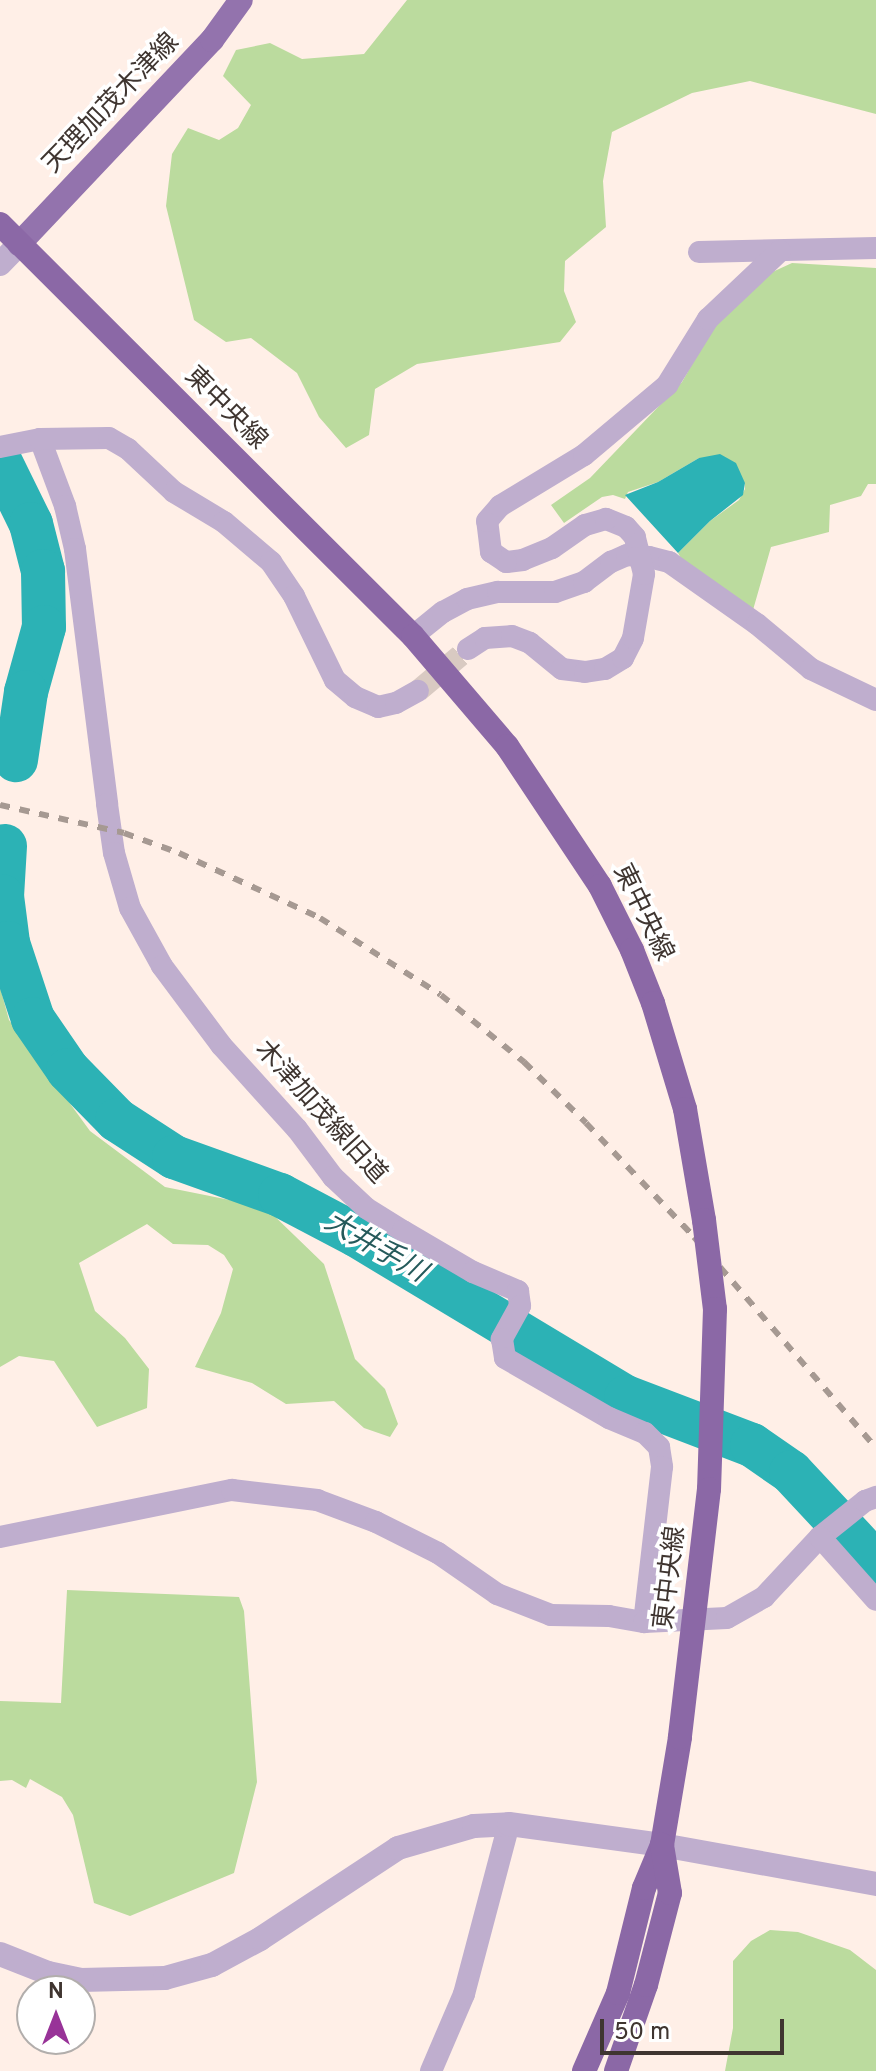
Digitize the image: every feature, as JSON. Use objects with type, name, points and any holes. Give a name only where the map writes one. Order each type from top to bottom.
[{"type":"highway","name":"東中央線","points":[[0,224],[413,636],[507,746],[600,886],[632,950],[653,1003],[685,1109],[715,1309],[709,1489],[680,1737],[662,1845],[644,1888],[618,1993],[584,2071]]},
{"type":"highway","name":"東中央線","points":[[616,2071],[646,1985],[670,1893],[662,1845]]},
{"type":"main road","name":"天理加茂木津線","points":[[19,244],[212,40],[241,0]]},
{"type":"street","points":[[0,264],[19,244]]},
{"type":"street","points":[[699,252],[876,248]]},
{"type":"street","points":[[468,649],[485,638],[512,636],[530,643],[562,669],[605,669],[623,658],[633,638],[644,574],[635,537],[626,527],[606,519],[585,525],[552,548],[523,560],[506,562],[491,552],[487,521],[500,506],[584,455],[667,385],[708,319],[780,251]]},
{"type":"street","points":[[8,444],[40,439],[109,438],[128,449],[174,492],[224,522],[271,562],[294,596],[335,680],[355,697],[378,707],[396,703],[418,691]]},
{"type":"street","name":"木津加茂線旧道","points":[[40,439],[65,506],[75,549],[114,853],[130,908],[162,966],[221,1045],[297,1129],[333,1177],[366,1208],[473,1272],[518,1291],[520,1306],[502,1339],[505,1358],[609,1418],[645,1433],[659,1447],[662,1467],[644,1622]]},
{"type":"street","points":[[413,636],[467,599],[498,592],[555,592],[584,582],[611,562],[627,555],[640,556],[669,562],[757,624],[811,669],[876,700]]},
{"type":"street","points":[[0,1537],[232,1490],[317,1500],[376,1522],[438,1553],[497,1594],[524,1605],[551,1615],[609,1616],[644,1622],[727,1618],[764,1597],[820,1537],[865,1501],[876,1497]]},
{"type":"street","points":[[820,1537],[876,1600]]},
{"type":"street","points":[[431,2071],[464,1994],[509,1824]]},
{"type":"street","points":[[0,1954],[48,1973],[81,1980],[165,1978],[212,1965],[260,1939],[398,1848],[474,1826],[509,1824],[662,1845],[876,1884]]},
{"type":"green space","points":[[407,0],[876,0],[876,114],[750,81],[692,93],[612,132],[603,181],[606,227],[565,261],[564,291],[576,322],[560,342],[417,364],[375,389],[369,435],[346,448],[319,417],[297,373],[251,338],[226,342],[194,320],[166,206],[172,154],[188,128],[219,140],[238,128],[251,105],[223,76],[236,50],[270,43],[302,59],[364,54]]},
{"type":"green space","points":[[792,263],[876,268],[876,484],[868,484],[861,496],[830,505],[829,532],[771,547],[753,610],[683,562],[678,553],[710,521],[739,500],[745,489],[745,483],[699,458],[658,482],[628,492],[625,499],[613,495],[602,497],[564,523],[551,505],[590,478],[682,382],[713,327],[768,274]]},
{"type":"green space","points":[[0,987],[9,1020],[90,1131],[165,1187],[265,1207],[324,1264],[355,1359],[385,1389],[398,1424],[390,1437],[364,1428],[334,1401],[286,1404],[252,1383],[195,1367],[221,1313],[233,1269],[224,1255],[208,1245],[173,1244],[147,1224],[79,1263],[95,1311],[125,1338],[149,1369],[147,1408],[97,1427],[54,1361],[19,1356],[0,1367]]},
{"type":"green space","points":[[67,1590],[239,1597],[244,1611],[257,1782],[234,1873],[130,1916],[94,1903],[73,1815],[62,1797],[30,1779],[26,1788],[12,1780],[0,1781],[0,1701],[61,1703]]},
{"type":"green space","points":[[770,1930],[798,1932],[850,1950],[876,1970],[876,2071],[725,2071],[733,2028],[733,1961],[751,1941]]},
{"type":"water","points":[[720,454],[736,463],[745,483],[743,495],[710,521],[678,553],[625,495],[658,482],[699,458]]},
{"type":"waterway","name":"大井手川","points":[[0,461],[31,524],[43,571],[44,627],[26,692],[16,760]]},
{"type":"waterway","name":"大井手川","points":[[5,846],[2,896],[8,943],[33,1019],[68,1070],[117,1120],[174,1157],[280,1195],[356,1235],[626,1397],[752,1445],[791,1472],[876,1563]]},
{"type":"tunnel","points":[[418,691],[468,649]]},
{"type":"railway","points":[[0,805],[124,833],[179,853],[320,918],[441,995],[524,1062],[586,1123],[694,1237],[876,1448]]}]
